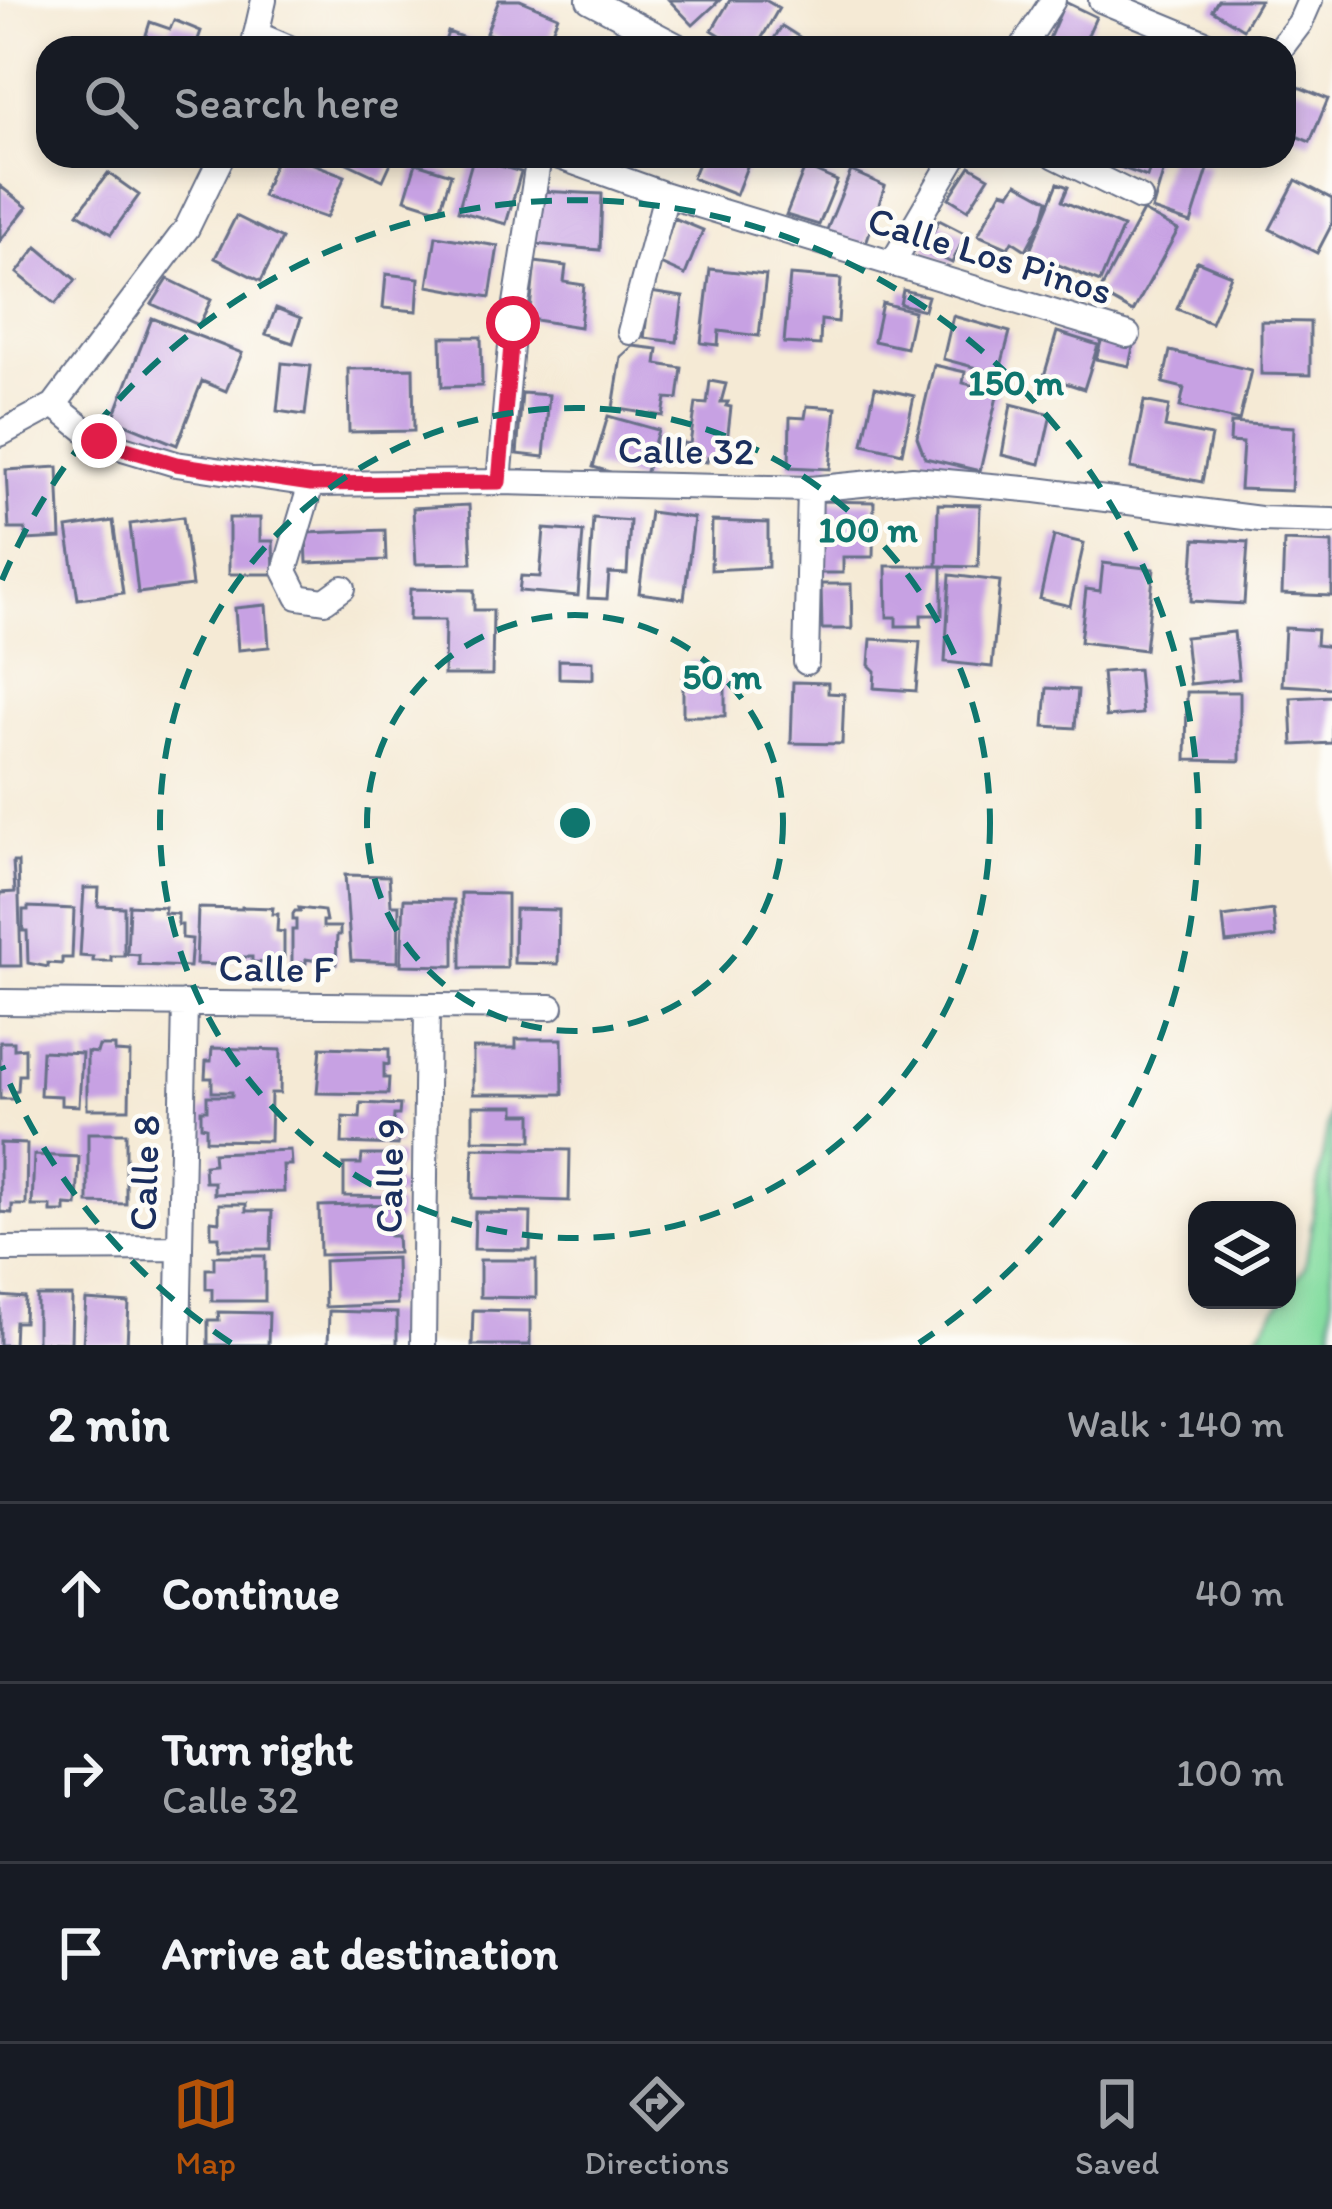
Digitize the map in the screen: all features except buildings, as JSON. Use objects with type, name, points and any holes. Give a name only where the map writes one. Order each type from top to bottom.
[{"type":"street","points":[[255,36],[264,0]]},
{"type":"street","points":[[589,0],[625,7],[664,36]]},
{"type":"street","points":[[1030,36],[1053,0]]},
{"type":"street","points":[[1101,0],[1187,36]]},
{"type":"street","points":[[1290,36],[1310,0]]},
{"type":"street","points":[[0,434],[54,404],[187,228],[216,168]]},
{"type":"street","points":[[499,482],[513,323],[537,168]]},
{"type":"street","name":"Calle Los Pinos","points":[[591,168],[1128,335]]},
{"type":"street","points":[[893,262],[949,168]]},
{"type":"street","points":[[1079,168],[1140,198]]},
{"type":"street","points":[[630,332],[666,195]]},
{"type":"street","name":"Calle 32","points":[[54,404],[99,441],[176,464],[311,484],[499,482],[810,489],[913,479],[1260,519],[1332,521]]},
{"type":"street","points":[[311,484],[285,571],[298,597],[325,601],[343,588]]},
{"type":"street","points":[[806,662],[810,489]]},
{"type":"street","name":"Calle F","points":[[0,1002],[550,1007]]},
{"type":"street","name":"Calle 8","points":[[178,1345],[185,1003]]},
{"type":"street","name":"Calle 9","points":[[423,1345],[427,1007]]},
{"type":"street","points":[[0,1249],[178,1248]]},
{"type":"green space","points":[[1332,1096],[1332,1345],[1251,1345],[1276,1309],[1296,1309],[1296,1280],[1305,1266]]},
{"type":"route","points":[[99,441],[176,464],[311,484],[499,482],[513,323]]}]
